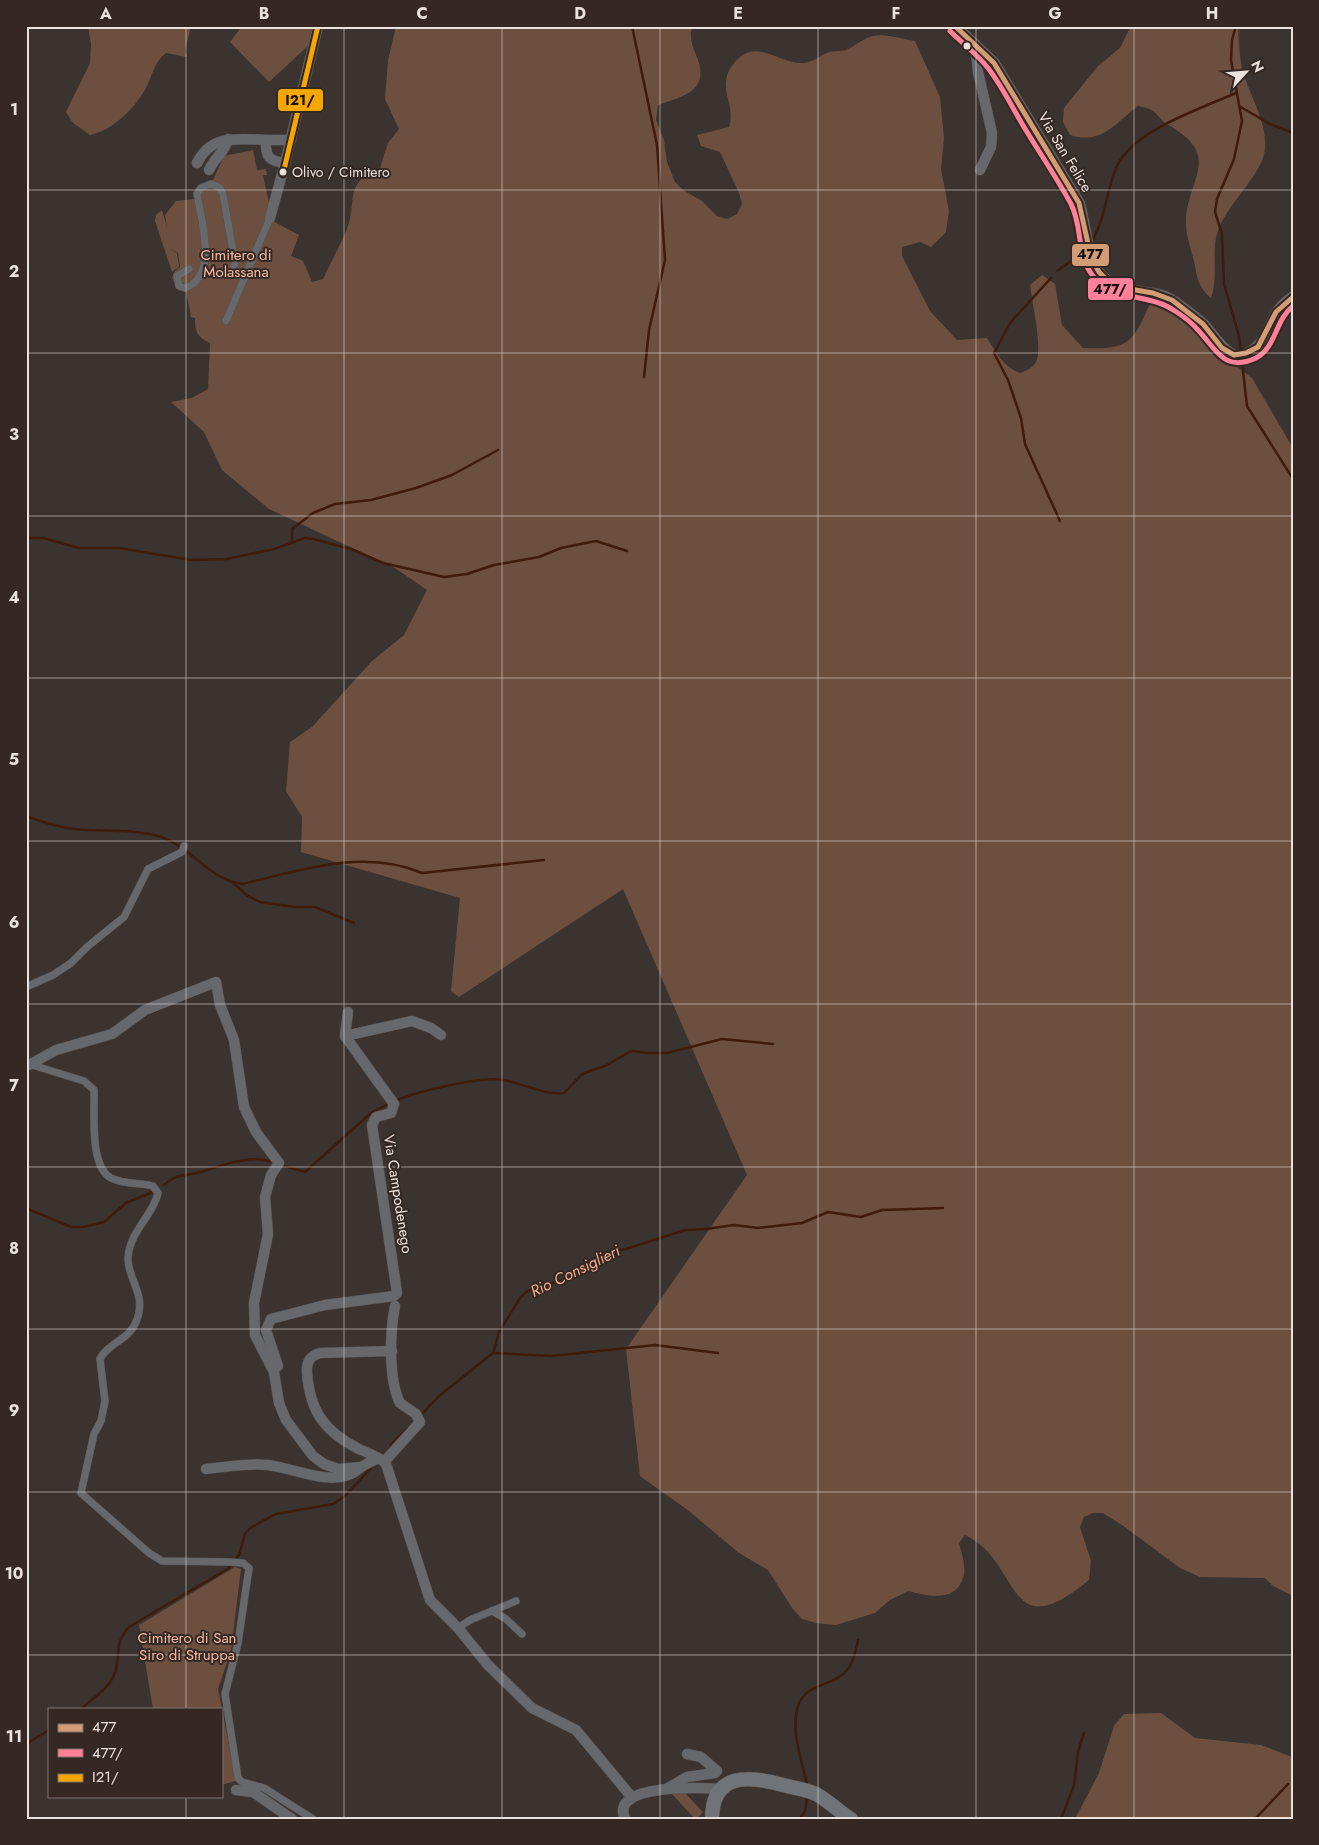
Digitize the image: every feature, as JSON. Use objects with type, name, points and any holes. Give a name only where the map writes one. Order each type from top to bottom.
[{"type":"main road","points":[[712,1819],[714,1803],[722,1789],[740,1779],[756,1778],[811,1792],[851,1819]]},
{"type":"street","points":[[226,321],[270,218],[286,163],[318,26]]},
{"type":"street","name":"Via San Felice","points":[[955,26],[994,63],[1079,203],[1094,266],[1111,284],[1132,291],[1153,293],[1171,300],[1202,324],[1224,350],[1232,355],[1248,353],[1262,344],[1274,314],[1293,297]]},
{"type":"street","points":[[976,44],[978,72],[992,133],[991,147],[980,170]]},
{"type":"street","points":[[197,163],[209,146],[228,139],[291,140]]},
{"type":"street","points":[[209,170],[216,157],[227,146],[228,139]]},
{"type":"street","points":[[266,140],[266,156],[269,160],[286,163]]},
{"type":"street","points":[[189,269],[176,276],[179,286],[185,288],[193,283],[202,272],[207,256],[197,194],[201,188],[211,184],[220,188],[223,194],[236,263],[233,272],[244,278]]},
{"type":"street","points":[[26,988],[53,975],[71,963],[87,947],[124,917],[148,869],[183,849]]},
{"type":"street","points":[[28,1064],[56,1050],[112,1034],[145,1010],[216,982],[220,1005],[234,1040],[244,1107],[256,1132],[277,1158],[279,1165],[271,1175],[265,1197],[268,1234],[254,1303],[255,1335],[274,1372],[282,1412],[305,1447],[318,1460],[332,1467],[361,1467]]},
{"type":"street","points":[[348,1012],[345,1036],[412,1021],[431,1028],[441,1035]]},
{"type":"street","name":"Via Campodenego","points":[[345,1036],[393,1102],[391,1112],[376,1117],[372,1125],[398,1290],[394,1296],[325,1305],[279,1316],[269,1321],[266,1326],[269,1344],[281,1373],[288,1411],[314,1448],[326,1459],[344,1464],[379,1458]]},
{"type":"street","points":[[28,1064],[84,1081],[92,1087],[94,1090],[96,1147],[102,1170],[117,1180],[157,1190],[133,1235],[128,1258],[139,1297],[135,1324],[100,1359],[105,1401],[101,1422],[94,1434],[81,1493],[149,1553],[162,1561],[243,1563],[250,1571],[245,1589],[238,1643],[225,1694],[238,1778],[242,1782],[264,1788],[313,1819]]},
{"type":"street","points":[[206,1469],[267,1465],[336,1478],[351,1475],[361,1467],[379,1458],[419,1424],[418,1416],[398,1400],[394,1382],[392,1323],[395,1306]]},
{"type":"street","points":[[392,1351],[320,1353],[312,1357],[307,1366],[315,1409],[322,1421],[338,1438],[379,1458],[409,1533],[426,1594],[437,1608],[458,1628],[488,1666],[532,1708],[576,1730],[630,1795],[631,1799]]},
{"type":"street","points":[[458,1628],[470,1620],[516,1601]]},
{"type":"street","points":[[492,1611],[506,1619],[522,1634]]},
{"type":"street","points":[[668,1788],[687,1777],[715,1773],[717,1771],[701,1757],[688,1754]]},
{"type":"street","points":[[624,1819],[622,1812],[624,1806],[631,1799],[644,1793],[668,1788],[722,1789]]},
{"type":"street","points":[[236,1790],[253,1792],[292,1819]]},
{"type":"green space","points":[[88,26],[191,26],[185,51],[187,57],[166,53],[162,56],[143,94],[131,109],[116,123],[99,133],[90,135],[73,123],[66,112],[90,63],[91,44]]},
{"type":"green space","points":[[242,26],[313,26],[309,45],[269,82],[230,42]]},
{"type":"green space","name":"Cimitero di Molassana","points":[[394,26],[696,26],[691,30],[691,39],[698,60],[700,79],[696,86],[684,96],[658,105],[656,120],[664,140],[667,162],[675,182],[683,190],[702,201],[717,216],[727,219],[737,214],[742,204],[739,193],[720,152],[701,146],[697,135],[729,127],[731,119],[726,79],[735,62],[743,55],[751,52],[760,52],[785,60],[806,63],[830,52],[846,50],[866,38],[878,35],[915,41],[940,97],[944,138],[941,169],[949,211],[946,232],[931,247],[920,242],[902,247],[902,256],[930,311],[957,340],[987,338],[1004,363],[1020,373],[1033,366],[1038,356],[1038,336],[1030,285],[1042,275],[1055,284],[1062,325],[1083,348],[1112,347],[1128,341],[1140,326],[1152,300],[1181,315],[1220,354],[1252,378],[1293,448],[1293,1596],[1273,1586],[1265,1578],[1200,1577],[1180,1568],[1103,1513],[1093,1513],[1084,1517],[1080,1527],[1091,1561],[1089,1580],[1062,1599],[1042,1606],[1028,1604],[1017,1594],[997,1563],[983,1548],[965,1535],[959,1543],[964,1563],[964,1574],[961,1584],[956,1590],[941,1596],[924,1595],[908,1591],[890,1600],[875,1613],[836,1625],[816,1623],[802,1619],[792,1608],[768,1570],[739,1553],[689,1511],[640,1476],[626,1349],[747,1175],[623,889],[459,997],[451,991],[460,898],[301,852],[302,817],[286,791],[290,742],[312,727],[372,661],[404,635],[427,590],[395,568],[269,509],[222,470],[204,432],[171,402],[192,398],[208,389],[210,343],[202,339],[198,334],[195,318],[191,317],[186,291],[180,291],[172,278],[174,272],[180,267],[178,253],[168,248],[177,253],[179,267],[172,272],[155,221],[156,215],[162,210],[167,228],[165,215],[176,201],[195,199],[195,191],[200,184],[213,180],[224,156],[253,150],[257,170],[266,169],[267,175],[263,175],[273,221],[299,235],[291,256],[303,261],[312,282],[323,279],[347,229],[356,186],[368,174],[380,168],[388,143],[399,129],[385,99],[388,60],[395,31]]},
{"type":"green space","points":[[1131,26],[1238,26],[1242,66],[1261,119],[1265,148],[1258,168],[1227,212],[1217,234],[1211,298],[1203,290],[1199,281],[1186,228],[1188,207],[1198,169],[1198,158],[1194,147],[1184,136],[1165,123],[1155,112],[1138,106],[1107,131],[1091,137],[1070,135],[1063,122],[1064,108],[1098,66],[1120,48]]},
{"type":"green space","name":"Cimitero di San Siro di Struppa","points":[[235,1567],[241,1569],[231,1650],[218,1689],[222,1708],[153,1708],[139,1625]]},
{"type":"green space","name":"Cimitero di San Siro di Struppa","points":[[222,1709],[236,1781],[222,1785]]},
{"type":"green space","points":[[1161,1713],[1195,1738],[1261,1745],[1292,1757],[1293,1819],[1075,1819],[1099,1773],[1114,1726],[1124,1714]]},
{"type":"green space","points":[[683,1791],[703,1812],[697,1819],[671,1793]]},
{"type":"waterway","points":[[632,26],[657,145],[665,260],[649,330],[644,377]]},
{"type":"waterway","points":[[1236,26],[1232,40],[1231,60],[1242,121],[1234,159],[1217,199],[1215,212],[1222,234],[1224,284],[1239,336],[1247,406],[1293,479]]},
{"type":"waterway","points":[[1091,242],[1103,215],[1113,175],[1126,153],[1153,131],[1169,122],[1236,93]]},
{"type":"waterway","points":[[1239,106],[1270,124],[1293,133]]},
{"type":"waterway","points":[[1057,271],[1085,251]]},
{"type":"waterway","points":[[1051,278],[1010,323],[994,353],[1008,380],[1021,418],[1025,444],[1060,521]]},
{"type":"waterway","points":[[292,543],[292,529],[313,513],[335,504],[371,500],[416,488],[452,475],[498,450]]},
{"type":"waterway","points":[[26,538],[43,538],[79,548],[119,548],[191,560],[227,559],[274,549],[305,538],[351,549],[383,563],[444,577],[467,574],[494,565],[539,557],[561,548],[596,541],[627,551]]},
{"type":"waterway","points":[[26,816],[68,828],[140,832],[161,837],[182,848],[221,877],[243,884],[310,868],[355,862],[378,862],[422,873],[544,860]]},
{"type":"waterway","points":[[233,883],[248,896],[260,902],[295,907],[315,907],[354,923]]},
{"type":"waterway","points":[[395,1101],[450,1085],[494,1079],[534,1089],[564,1093],[582,1074],[607,1065],[631,1051],[667,1053],[722,1039],[773,1044]]},
{"type":"waterway","points":[[281,1165],[305,1172],[371,1113],[390,1103]]},
{"type":"waterway","points":[[164,1185],[177,1177],[244,1160],[254,1159],[274,1162]]},
{"type":"waterway","points":[[26,1208],[71,1227],[83,1227],[104,1222],[126,1203],[155,1191]]},
{"type":"waterway","name":"Rio Consiglieri","points":[[419,1417],[439,1396],[493,1353],[499,1332],[520,1298],[526,1292],[539,1286],[565,1280],[611,1251],[626,1249],[685,1230],[734,1225],[758,1228],[802,1223],[828,1212],[861,1217],[882,1210],[943,1208]]},
{"type":"waterway","points":[[493,1353],[552,1356],[655,1345],[718,1353]]},
{"type":"waterway","name":"Rio Consiglieri","points":[[391,1445],[408,1428]]},
{"type":"waterway","name":"Rio Consiglieri","points":[[82,1708],[104,1689],[114,1675],[119,1646],[129,1627],[229,1568],[239,1555],[245,1534],[250,1528],[276,1514],[333,1504],[345,1496],[372,1467]]},
{"type":"waterway","points":[[807,1784],[795,1723],[799,1704],[810,1690],[834,1680],[848,1669],[856,1651],[858,1640]]},
{"type":"waterway","name":"Rio Consiglieri","points":[[26,1744],[48,1731]]},
{"type":"waterway","points":[[1061,1819],[1074,1785],[1078,1752],[1084,1733]]},
{"type":"waterway","points":[[1255,1819],[1288,1784]]},
{"type":"waterway","points":[[800,1819],[805,1811],[807,1798]]},
{"type":"transit line","name":"I21/","points":[[283,174],[318,26]]},
{"type":"transit line","name":"477","points":[[955,26],[994,63],[1079,203],[1091,257],[1099,272],[1107,280],[1124,288],[1153,293],[1172,300],[1203,324],[1222,348],[1234,355],[1246,353],[1258,347],[1276,312],[1293,297]]},
{"type":"transit line","name":"477/","points":[[950,31],[980,58],[988,68],[1060,185],[1075,213],[1084,259],[1093,276],[1101,284],[1121,294],[1165,305],[1193,325],[1222,357],[1236,363],[1256,358],[1263,353],[1272,341],[1282,319],[1293,306]]},
{"type":"place","name":"Olivo / Cimitero","points":[[283,172]]}]
